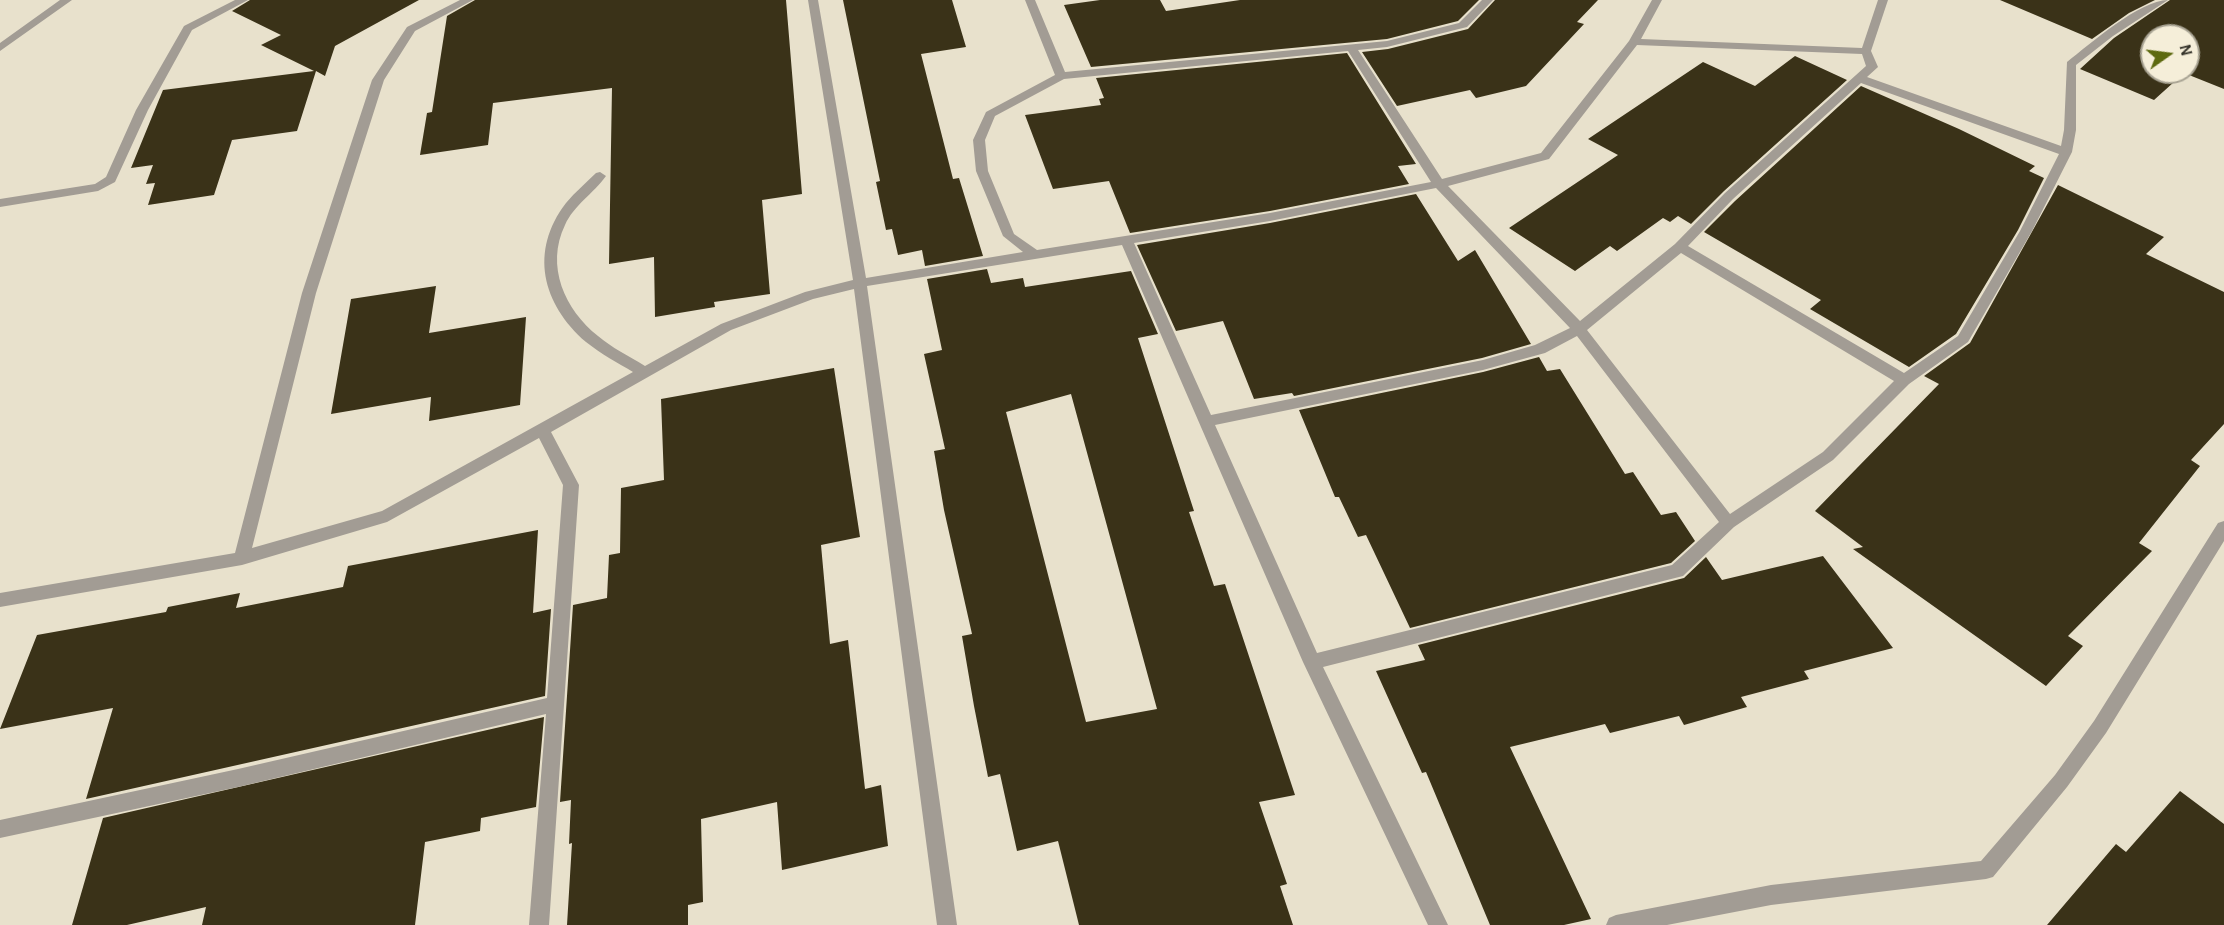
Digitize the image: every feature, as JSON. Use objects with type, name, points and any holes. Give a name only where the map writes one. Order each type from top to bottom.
[{"type":"street","points":[[0,48],[68,0]]},
{"type":"street","points":[[0,203],[98,187],[111,179],[142,110],[188,28],[243,0]]},
{"type":"street","points":[[242,558],[309,293],[378,80],[411,29],[468,0]]},
{"type":"street","points":[[813,0],[860,283],[947,925]]},
{"type":"street","points":[[1030,0],[1061,76]]},
{"type":"street","points":[[1036,256],[1009,236],[982,171],[979,140],[990,114],[1061,76],[1387,44],[1463,25],[1488,0]]},
{"type":"street","points":[[0,600],[242,558],[387,516],[726,327],[810,295],[860,283],[1128,241],[1439,184],[1545,156],[1634,42],[1657,0]]},
{"type":"street","points":[[1206,422],[1483,366],[1540,349],[1579,329],[1680,247],[1729,196],[1872,67],[1866,51],[1883,0]]},
{"type":"street","points":[[1312,662],[1677,571],[1728,523],[1828,456],[1904,380],[1963,339],[2026,231],[2066,152],[2070,130],[2071,64],[2109,34],[2163,0]]},
{"type":"street","points":[[1634,42],[1866,51]]},
{"type":"street","points":[[1352,49],[1439,184],[1579,329],[1728,523]]},
{"type":"street","points":[[1861,78],[2066,152]]},
{"type":"street","points":[[600,176],[568,208],[560,223],[551,250],[551,285],[560,305],[587,335],[644,372]]},
{"type":"street","points":[[1128,241],[1312,662],[1438,925]]},
{"type":"street","points":[[1680,247],[1904,380]]},
{"type":"street","points":[[539,925],[571,485],[542,429]]},
{"type":"street","points":[[1616,925],[1772,895],[1986,870],[2061,781],[2100,727],[2224,527]]},
{"type":"street","points":[[0,829],[238,778],[555,704]]},
{"type":"building","points":[[250,0],[419,0],[335,46],[325,76],[316,71],[297,131],[232,140],[214,195],[148,205],[155,183],[146,184],[153,165],[131,168],[163,90],[314,71],[261,45],[281,35],[232,11]]},
{"type":"building","points":[[475,0],[786,0],[802,194],[762,200],[770,294],[714,302],[715,307],[655,317],[654,257],[609,264],[612,88],[493,103],[488,145],[420,155],[427,113],[432,112],[447,16]]},
{"type":"building","points":[[843,0],[952,0],[966,47],[921,54],[953,179],[959,178],[983,256],[925,266],[922,250],[898,255],[892,229],[886,230],[876,182],[880,181]]},
{"type":"building","points":[[1100,0],[1160,0],[1166,11],[1240,0],[1479,0],[1458,21],[1387,39],[1091,67],[1064,5]]},
{"type":"building","points":[[1495,0],[1598,0],[1577,22],[1584,24],[1526,86],[1476,98],[1470,90],[1397,106],[1362,52],[1388,49],[1468,29]]},
{"type":"building","points":[[2000,0],[2155,0],[2129,13],[2092,39]]},
{"type":"building","points":[[2170,0],[2224,0],[2224,89],[2200,79],[2200,24],[2140,24],[2140,84],[2172,84],[2154,100],[2080,69],[2114,38]]},
{"type":"building","points":[[1347,53],[1416,164],[1398,166],[1409,184],[1270,211],[1130,233],[1109,181],[1053,189],[1025,115],[1101,105],[1099,99],[1104,98],[1096,78]]},
{"type":"building","points":[[1795,56],[1847,80],[1724,191],[1691,224],[1678,216],[1670,222],[1663,218],[1617,251],[1610,246],[1575,271],[1509,228],[1618,155],[1588,139],[1703,62],[1755,86]]},
{"type":"building","points":[[1861,86],[1959,129],[2035,166],[2029,171],[2044,178],[2018,230],[1956,334],[1909,367],[1810,309],[1821,300],[1704,232]]},
{"type":"building","points":[[2058,185],[2164,237],[2146,254],[2224,292],[2224,424],[2191,460],[2200,466],[2139,543],[2152,551],[2068,636],[2083,646],[2046,686],[1853,549],[1863,547],[1815,511],[1939,384],[1924,376],[1970,343]]},
{"type":"building","points":[[1416,194],[1458,261],[1475,250],[1531,344],[1482,358],[1294,396],[1292,393],[1254,399],[1223,321],[1176,331],[1137,245],[1270,223]]},
{"type":"building","points":[[987,269],[991,283],[1023,278],[1025,287],[1131,271],[1158,334],[1138,338],[1194,511],[1189,512],[1214,586],[1225,584],[1295,795],[1259,802],[1287,884],[1280,886],[1293,925],[1079,925],[1058,841],[1017,851],[1000,774],[988,777],[962,636],[972,634],[944,510],[934,451],[945,449],[924,354],[942,350],[927,279]],"holes":[[[1071,394],[1157,709],[1086,722],[1006,412]]]},
{"type":"building","points":[[436,286],[429,333],[526,317],[520,405],[429,421],[431,397],[331,414],[351,299]]},
{"type":"building","points":[[1539,357],[1547,371],[1560,369],[1625,474],[1633,472],[1661,515],[1676,512],[1695,541],[1671,563],[1410,628],[1366,535],[1358,537],[1339,497],[1335,497],[1299,410],[1483,372]]},
{"type":"building","points":[[834,368],[860,537],[821,545],[830,644],[848,640],[865,789],[881,785],[888,846],[782,870],[777,802],[701,819],[703,902],[688,905],[688,925],[567,925],[572,843],[569,844],[571,800],[560,802],[573,605],[607,598],[609,555],[620,553],[621,488],[664,480],[661,399]]},
{"type":"building","points":[[538,530],[533,613],[551,609],[545,696],[86,799],[113,708],[0,729],[37,635],[166,612],[168,607],[240,593],[236,608],[343,587],[348,566]]},
{"type":"building","points":[[1823,556],[1893,648],[1804,671],[1809,679],[1741,697],[1747,707],[1684,725],[1679,716],[1610,733],[1605,724],[1510,747],[1591,919],[1564,925],[1490,925],[1426,772],[1422,773],[1376,671],[1425,660],[1418,645],[1684,578],[1706,557],[1722,580]]},
{"type":"building","points":[[544,717],[536,807],[481,818],[480,831],[425,842],[415,925],[202,925],[206,907],[127,925],[72,925],[103,818]]},
{"type":"building","points":[[2180,791],[2224,824],[2224,925],[2047,925],[2116,844],[2126,852]]}]
